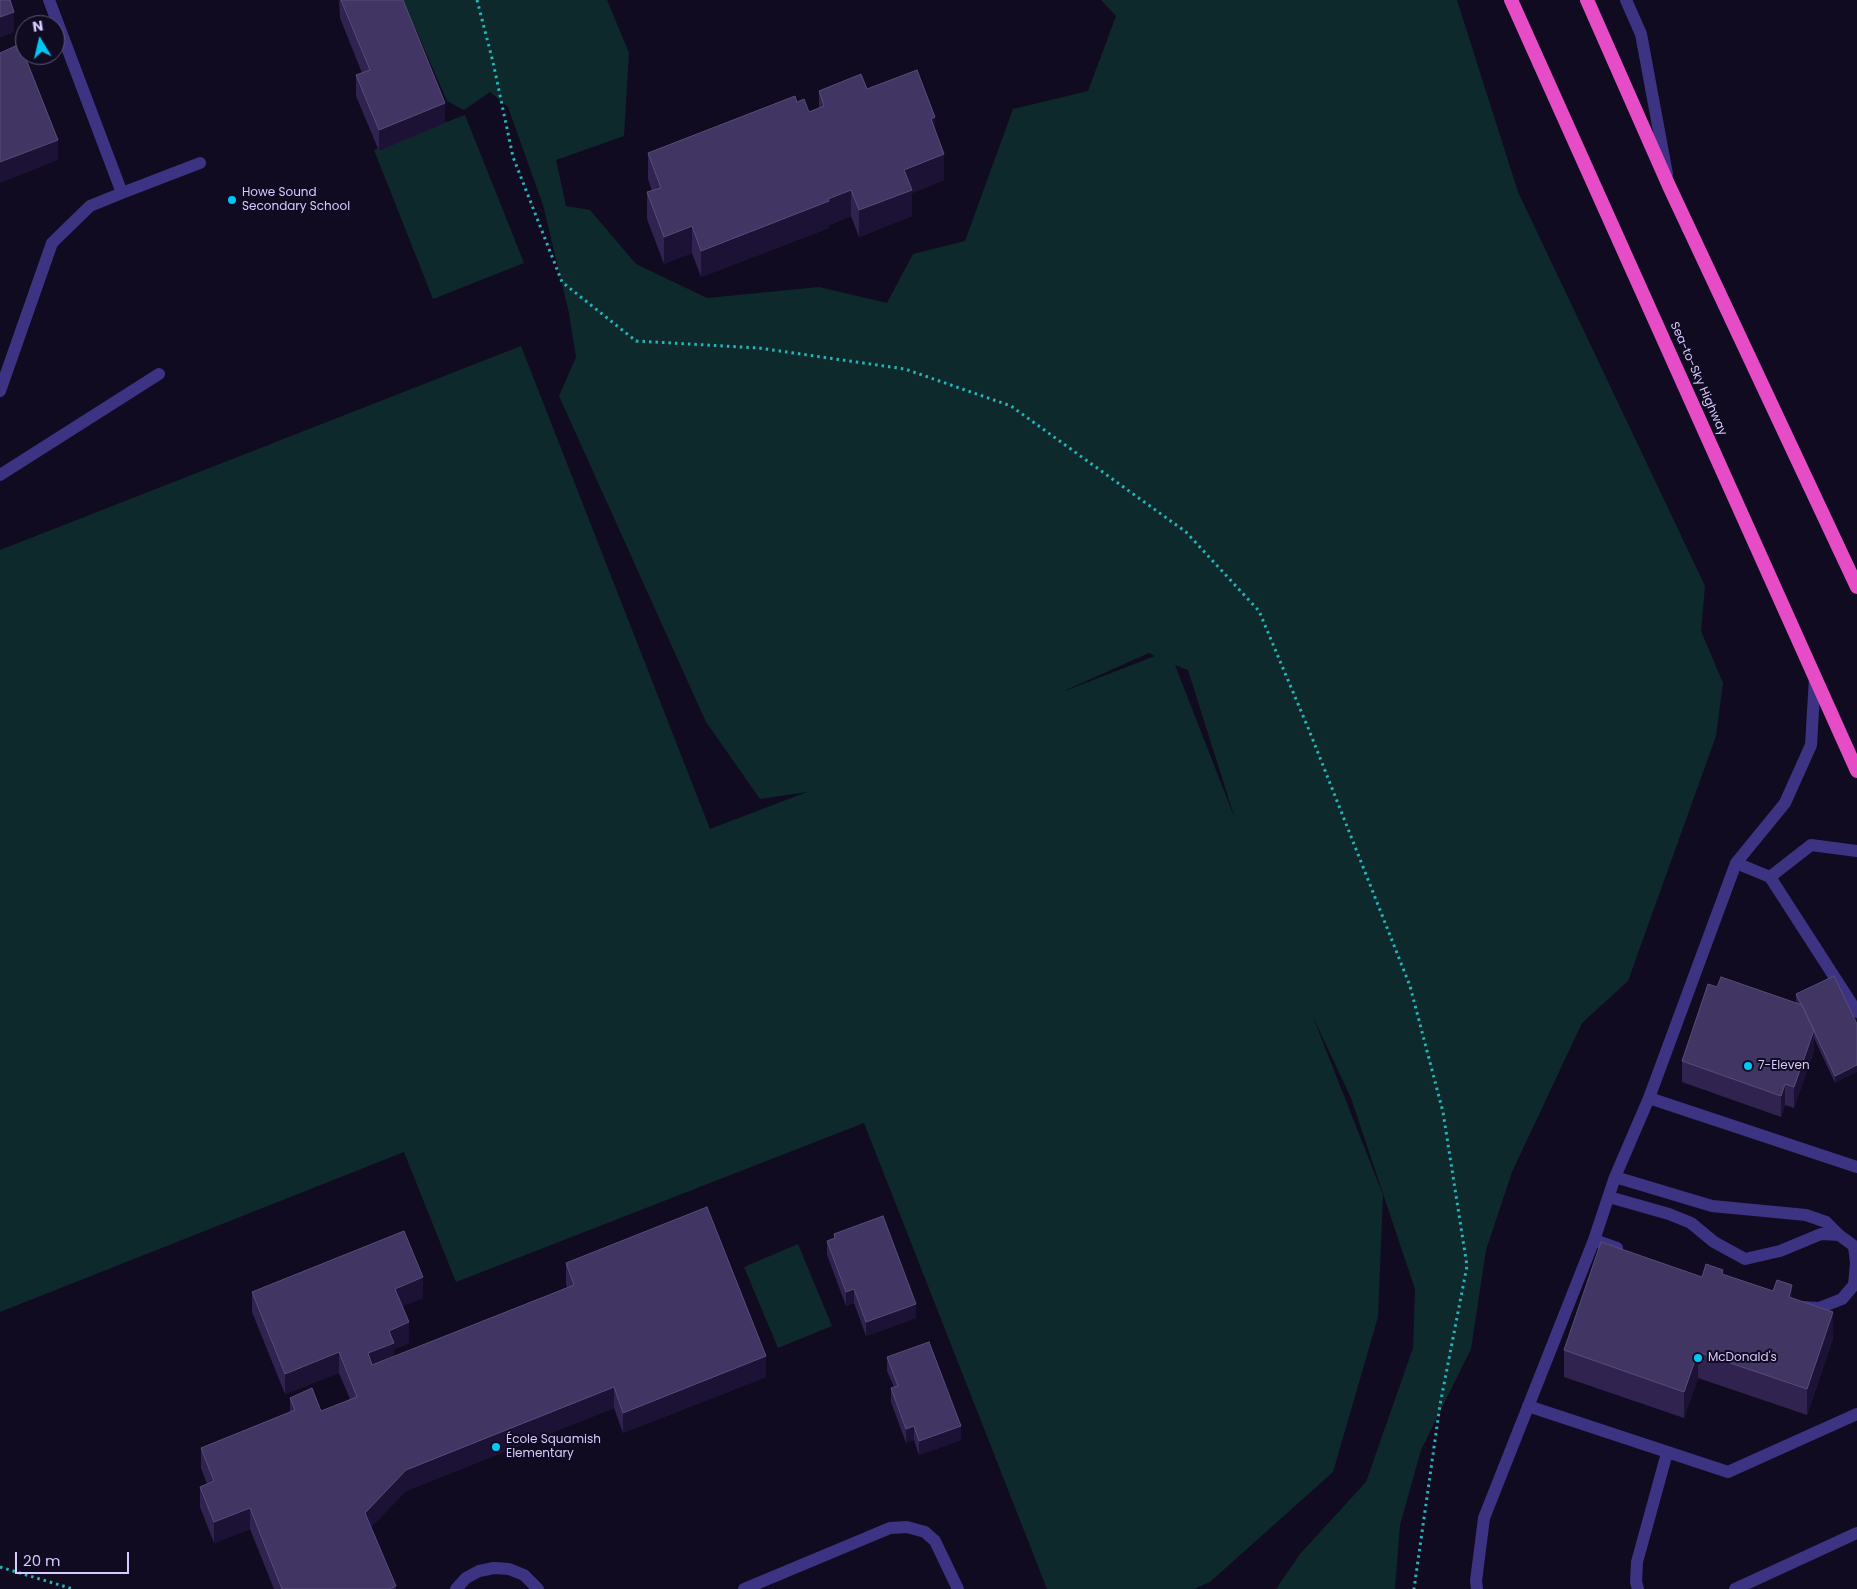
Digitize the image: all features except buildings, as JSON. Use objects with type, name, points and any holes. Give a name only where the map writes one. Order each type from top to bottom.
[{"type":"highway","name":"Sea-to-Sky Highway","points":[[1511,0],[1857,771]]},
{"type":"highway","points":[[1587,0],[1669,186],[1857,587]]},
{"type":"street","points":[[49,0],[122,193]]},
{"type":"street","points":[[1626,0],[1641,34],[1669,186]]},
{"type":"street","points":[[0,391],[52,243],[90,206],[200,163]]},
{"type":"street","points":[[0,475],[159,374]]},
{"type":"street","points":[[1475,1586],[1484,1518],[1594,1240],[1615,1177],[1649,1098],[1736,863],[1785,803],[1811,745],[1815,677]]},
{"type":"street","points":[[1770,877],[1811,845],[1857,851]]},
{"type":"street","points":[[1736,863],[1770,877],[1857,1012]]},
{"type":"street","points":[[1649,1098],[1857,1167]]},
{"type":"street","points":[[1615,1177],[1712,1206],[1806,1215],[1826,1222],[1839,1236],[1854,1246],[1856,1263],[1854,1286],[1842,1299],[1819,1308],[1792,1306]]},
{"type":"street","points":[[1609,1197],[1669,1214],[1691,1223],[1714,1242],[1745,1259],[1780,1250],[1821,1234],[1839,1236]]},
{"type":"street","points":[[1594,1240],[1630,1253]]},
{"type":"street","points":[[1528,1406],[1728,1472],[1857,1414]]},
{"type":"street","points":[[1638,1589],[1636,1582],[1637,1562],[1667,1453]]},
{"type":"street","points":[[744,1589],[890,1528],[907,1527],[925,1532],[935,1541],[958,1589]]},
{"type":"street","points":[[1735,1589],[1857,1533]]},
{"type":"street","points":[[456,1589],[466,1578],[479,1570],[494,1568],[509,1569],[524,1575],[538,1589]]},
{"type":"path","points":[[477,0],[493,62],[513,156],[562,282],[636,341],[759,348],[905,370],[1011,406],[1186,532],[1259,611],[1309,730],[1410,986],[1443,1112],[1467,1266],[1440,1405],[1414,1589]]},
{"type":"path","points":[[0,1567],[73,1589]]},
{"type":"green space","points":[[403,0],[607,0],[629,53],[624,136],[556,160],[566,206],[590,210],[636,264],[707,298],[819,287],[887,303],[913,254],[965,241],[1013,109],[1088,91],[1116,16],[1101,0],[1457,0],[1518,192],[1705,586],[1701,631],[1723,683],[1716,736],[1628,981],[1582,1023],[1512,1172],[1486,1250],[1471,1349],[1421,1450],[1400,1525],[1395,1589],[1276,1589],[1300,1554],[1366,1482],[1413,1348],[1415,1289],[1351,1098],[1313,1017],[1383,1195],[1378,1317],[1333,1472],[1210,1582],[1194,1589],[1047,1589],[864,1123],[456,1282],[404,1152],[0,1312],[0,550],[521,346],[710,829],[807,792],[760,799],[706,722],[559,396],[576,357],[569,313],[543,205],[508,107],[490,92],[464,110],[447,101]],"holes":[[[1149,653],[1155,656],[1065,691],[1066,690]],[[1175,665],[1188,670],[1235,819]]]},
{"type":"green space","points":[[465,115],[524,263],[433,299],[374,150]]},
{"type":"green space","points":[[798,1244],[832,1326],[778,1348],[744,1267]]},
{"type":"place","name":"Howe Sound Secondary School","points":[[232,200]]},
{"type":"place","name":"7-Eleven","points":[[1748,1066]]},
{"type":"place","name":"McDonald's","points":[[1698,1358]]},
{"type":"place","name":"École Squamish Elementary","points":[[496,1447]]}]
